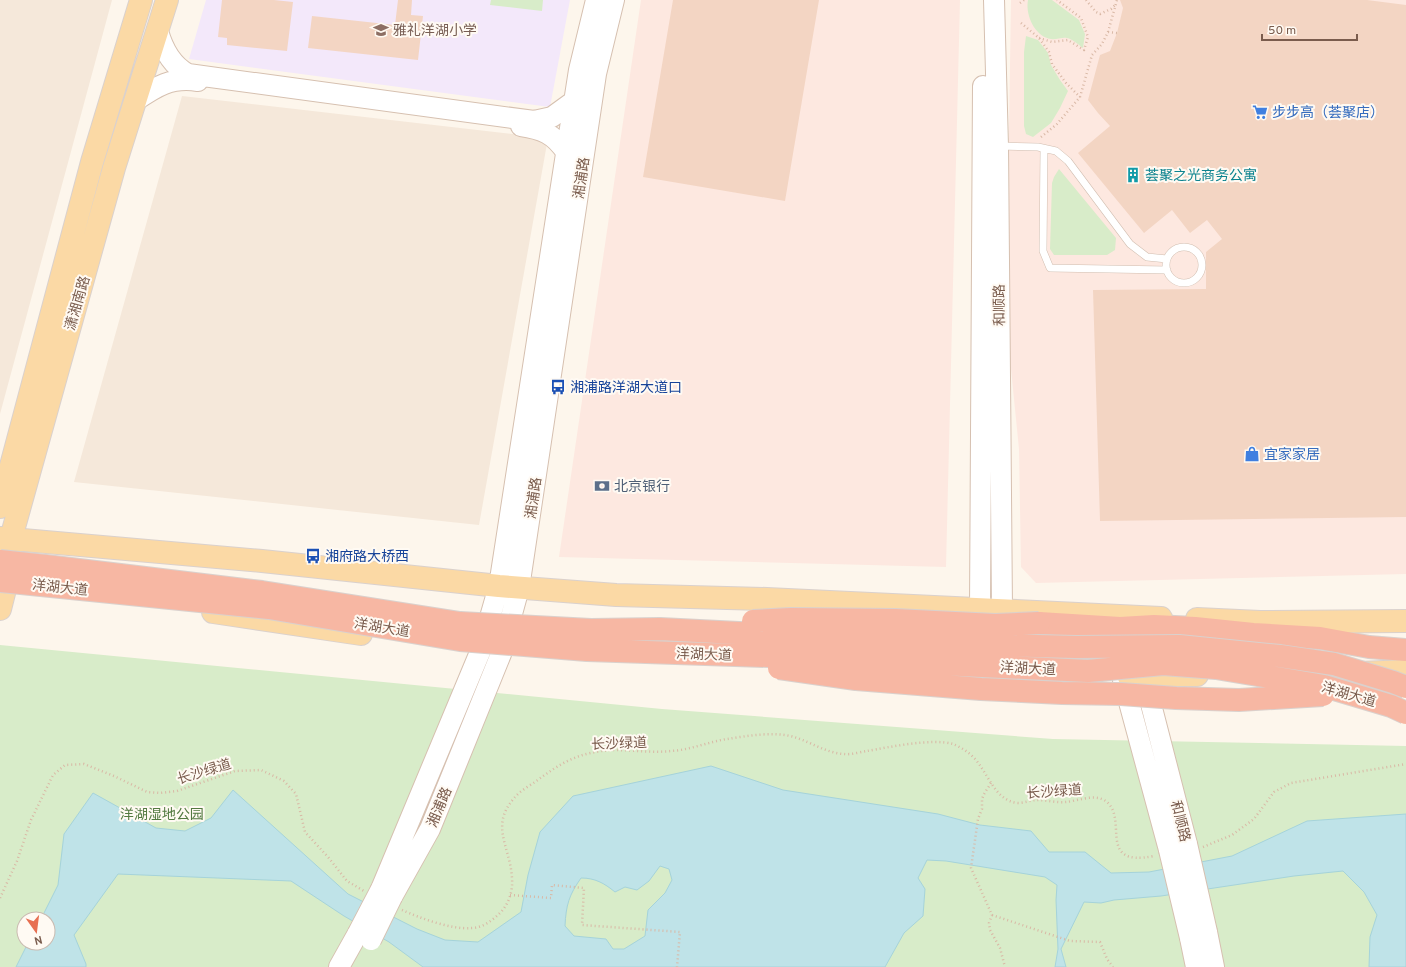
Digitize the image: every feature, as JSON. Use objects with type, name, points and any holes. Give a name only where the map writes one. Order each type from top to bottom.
[{"type":"highway","name":"洋湖大道","points":[[2,576],[46,566],[262,592],[460,623],[591,630],[660,629],[951,644],[1076,647],[1179,646],[1280,656],[1334,664],[1393,682],[1406,689]]},
{"type":"highway","name":"洋湖大道","points":[[2,576],[269,608],[460,640],[587,650],[805,657],[1088,671],[1164,664],[1216,668],[1324,686],[1391,706],[1406,713]]},
{"type":"highway","points":[[660,629],[707,622],[791,619],[895,620],[996,625],[1040,623],[1120,628],[1154,626],[1320,638],[1406,634]]},
{"type":"highway","points":[[1320,638],[1369,647],[1406,650]]},
{"type":"highway","points":[[647,653],[690,654],[794,671],[856,679],[981,689],[1239,700],[1406,689]]},
{"type":"main road","name":"潇湘南路","points":[[0,507],[92,162],[141,0]]},
{"type":"main road","name":"潇湘南路","points":[[0,609],[6,538],[114,168],[167,0]]},
{"type":"main road","name":"湘浦路","points":[[340,967],[364,937],[385,897],[430,829],[502,654],[509,587],[566,152],[579,70],[596,0]]},
{"type":"main road","name":"湘浦路","points":[[385,897],[480,652],[509,587],[596,74],[614,0]]},
{"type":"main road","name":"和顺路","points":[[980,609],[983,0]]},
{"type":"main road","name":"和顺路","points":[[994,0],[998,146],[1002,610]]},
{"type":"main road","points":[[158,31],[161,42],[172,61],[180,70],[188,74],[534,121],[552,117],[574,101]]},
{"type":"main road","points":[[136,101],[161,85],[184,79],[534,128],[554,137],[566,152]]},
{"type":"main road","points":[[6,538],[262,561],[509,587],[616,595],[767,599],[1260,622],[1406,621]]},
{"type":"main road","points":[[2,576],[480,652],[502,654],[932,674],[1075,679],[1122,678],[1144,675],[1306,676],[1406,671]]},
{"type":"main road","name":"和顺路","points":[[1144,675],[1198,935],[1214,967]]},
{"type":"main road","name":"和顺路","points":[[1122,678],[1179,849]]},
{"type":"main road","name":"和顺路","points":[[1196,967],[1198,935]]},
{"type":"main road","name":"湘浦路","points":[[355,967],[364,937]]},
{"type":"lane","points":[[998,146],[1038,147],[1056,151],[1068,161],[1130,244],[1147,257],[1167,259]]},
{"type":"lane","points":[[1044,149],[1043,251],[1050,268],[1167,270]]},
{"type":"lane","points":[[1180,247],[1187,247],[1198,253],[1202,264],[1199,275],[1195,279],[1184,283],[1174,279],[1167,270],[1167,259],[1170,254],[1180,247]]},
{"type":"path","points":[[1020,3],[1024,0]]},
{"type":"path","points":[[1040,38],[1052,42],[1068,40],[1084,50],[1088,37],[1081,18],[1057,0]]},
{"type":"path","points":[[1086,0],[1096,12],[1100,14],[1111,9],[1116,4]]},
{"type":"path","points":[[1038,139],[1043,137],[1057,124],[1080,97],[1092,55],[1102,44],[1108,32],[1117,0]]},
{"type":"path","points":[[1021,23],[1040,38],[1049,52],[1052,64],[1066,83],[1080,97]]},
{"type":"path","points":[[1108,32],[1117,33]]},
{"type":"path","name":"长沙绿道","points":[[0,898],[17,861],[31,820],[53,775],[65,765],[84,764],[114,776],[147,792],[160,793],[177,790],[235,771],[261,770],[284,782],[296,794],[305,832],[347,880],[385,897],[416,916],[455,927],[472,928],[484,925],[495,918],[506,907],[512,891],[512,877],[502,836],[502,825],[506,810],[519,793],[565,760],[587,753],[613,750],[669,752],[759,734],[793,736],[830,751],[846,755],[932,741],[954,744],[971,754],[980,764],[995,789],[1004,798],[1018,803],[1037,800],[1064,803],[1094,798],[1105,800],[1112,810],[1115,819],[1117,844],[1122,851],[1130,857],[1144,858],[1179,849],[1208,846],[1232,835],[1254,819],[1274,792],[1291,783],[1406,764]]},
{"type":"path","points":[[991,783],[982,799],[982,809],[977,825],[971,868],[992,915],[989,923],[990,930],[1000,948],[1005,967]]},
{"type":"path","points":[[510,895],[551,898],[552,885],[584,888],[582,925],[680,932],[677,967]]},
{"type":"path","points":[[992,915],[1070,941],[1100,942],[1112,967]]},
{"type":"shaded area","points":[[0,0],[112,0],[0,414]]},
{"type":"shaded area","name":"雅礼洋湖小学","points":[[206,0],[570,0],[550,107],[189,59]]},
{"type":"shaded area","points":[[641,0],[960,0],[946,567],[559,557]]},
{"type":"shaded area","points":[[1011,0],[1406,0],[1406,574],[1036,583],[1021,567],[1019,449],[1009,349],[1009,130]]},
{"type":"shaded area","points":[[182,96],[548,138],[479,525],[74,482]]},
{"type":"green space","points":[[491,0],[543,0],[542,11],[490,5]]},
{"type":"green space","points":[[1028,0],[1052,0],[1079,20],[1085,34],[1083,48],[1069,39],[1051,39],[1040,34],[1032,24],[1027,6]]},
{"type":"green space","points":[[1026,36],[1038,40],[1048,53],[1051,65],[1068,91],[1051,123],[1033,137],[1026,134],[1024,126],[1024,52]]},
{"type":"green space","points":[[1059,169],[1116,238],[1115,250],[1107,255],[1054,255],[1050,249],[1052,183]]},
{"type":"green space","name":"洋湖湿地公园","points":[[0,645],[662,709],[1053,739],[1406,746],[1406,967],[0,967]]},
{"type":"water","points":[[711,766],[783,790],[938,814],[980,825],[1031,831],[1049,852],[1085,852],[1111,873],[1149,872],[1232,856],[1307,821],[1406,814],[1406,967],[1369,967],[1370,937],[1377,915],[1364,892],[1343,871],[1294,876],[1161,896],[1114,900],[1101,903],[1084,902],[1061,949],[1066,967],[1055,967],[1058,949],[1056,900],[1057,885],[1045,877],[946,861],[927,860],[918,878],[925,889],[923,916],[904,933],[885,967],[423,967],[389,942],[344,916],[291,881],[118,874],[74,935],[86,967],[16,967],[24,951],[56,951],[56,911],[45,911],[58,885],[64,834],[93,793],[156,828],[185,831],[211,818],[233,790],[348,894],[417,929],[445,940],[478,942],[521,912],[528,875],[540,832],[573,796]],"holes":[[[660,866],[669,869],[672,880],[665,893],[648,910],[645,936],[624,949],[613,949],[606,939],[574,936],[565,926],[569,900],[581,878],[599,882],[615,892],[625,887],[637,890],[649,881]]]},
{"type":"building","points":[[222,0],[274,0],[293,2],[287,51],[227,45],[227,38],[218,37]]},
{"type":"building","points":[[398,0],[412,0],[411,15],[423,16],[418,60],[308,48],[312,16],[395,25]]},
{"type":"building","points":[[673,0],[819,0],[785,201],[643,177]]},
{"type":"building","points":[[1120,0],[1367,0],[1406,5],[1406,517],[1100,521],[1093,290],[1206,289],[1206,252],[1222,239],[1207,220],[1190,233],[1172,210],[1144,233],[1078,153],[1110,126],[1088,100],[1100,55],[1110,51],[1117,33],[1123,8]]},
{"type":"place","name":"雅礼洋湖小学","points":[[381,30]]},
{"type":"place","name":"步步高（荟聚店）","points":[[1260,112]]},
{"type":"place","name":"荟聚之光商务公寓","points":[[1133,175]]},
{"type":"place","name":"湘浦路洋湖大道口","points":[[558,387]]},
{"type":"place","name":"宜家家居","points":[[1252,454]]},
{"type":"place","name":"北京银行","points":[[602,486]]},
{"type":"place","name":"湘府路大桥西","points":[[313,556]]}]
